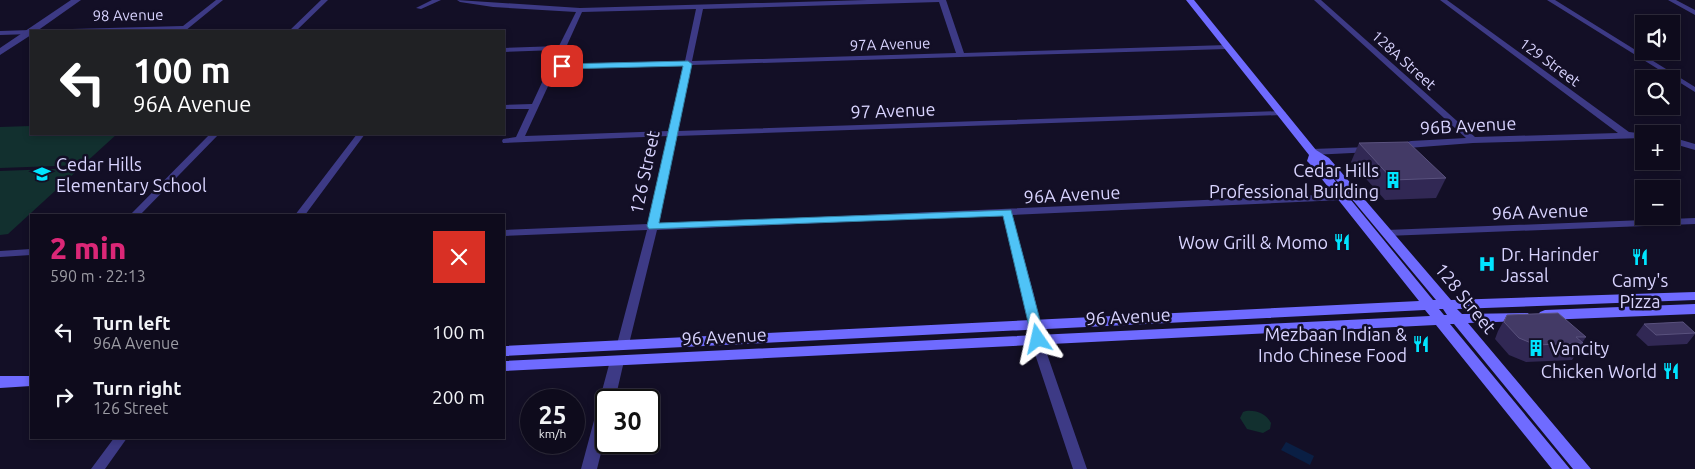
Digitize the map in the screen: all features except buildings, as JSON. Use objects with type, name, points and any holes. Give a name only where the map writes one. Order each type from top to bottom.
[{"type":"main road","name":"128 Street","points":[[1190,0],[1314,153],[1326,160],[1583,469]]},
{"type":"main road","name":"128 Street","points":[[1314,153],[1313,160],[1342,197],[1562,469]]},
{"type":"main road","name":"96 Avenue","points":[[505,366],[1430,305],[1695,305]]},
{"type":"main road","name":"96 Avenue","points":[[505,351],[623,344],[1457,319],[1695,305]]},
{"type":"main road","points":[[617,360],[626,354],[658,343]]},
{"type":"main road","points":[[0,382],[30,381]]},
{"type":"street","points":[[33,30],[77,0]]},
{"type":"street","points":[[182,30],[220,0]]},
{"type":"street","points":[[293,30],[325,0]]},
{"type":"street","points":[[419,8],[438,0]]},
{"type":"street","points":[[460,0],[493,5],[580,10],[939,0]]},
{"type":"street","points":[[944,0],[961,56]]},
{"type":"street","name":"128A Street","points":[[1317,0],[1472,140]]},
{"type":"street","name":"129 Street","points":[[1443,0],[1626,135]]},
{"type":"street","points":[[1550,0],[1695,90]]},
{"type":"street","points":[[1671,0],[1695,13]]},
{"type":"street","name":"126 Street","points":[[623,344],[653,226],[700,6]]},
{"type":"street","points":[[519,139],[580,10]]},
{"type":"street","points":[[0,32],[30,32]]},
{"type":"street","points":[[0,52],[30,32]]},
{"type":"street","name":"97A Avenue","points":[[553,67],[961,56],[1227,46]]},
{"type":"street","points":[[505,50],[561,48]]},
{"type":"street","points":[[505,107],[533,106]]},
{"type":"street","name":"97 Avenue","points":[[506,142],[519,139],[1282,112]]},
{"type":"street","points":[[136,214],[214,135]]},
{"type":"street","points":[[301,214],[360,135]]},
{"type":"street","points":[[1626,135],[1635,135]]},
{"type":"street","name":"96B Avenue","points":[[1314,153],[1384,149],[1411,144],[1472,140],[1626,135]]},
{"type":"street","points":[[1680,143],[1695,147]]},
{"type":"street","name":"96A Avenue","points":[[505,233],[1008,213],[1342,197]]},
{"type":"street","points":[[1008,213],[1037,332],[1080,469]]},
{"type":"street","name":"96A Avenue","points":[[1386,233],[1695,221]]},
{"type":"street","points":[[0,254],[30,252]]},
{"type":"street","points":[[609,389],[617,360]]},
{"type":"street","points":[[98,469],[120,439]]},
{"type":"street","points":[[589,469],[595,445]]},
{"type":"green space","points":[[30,126],[30,135],[116,135],[83,165],[0,168],[0,127]]},
{"type":"green space","points":[[80,168],[8,234],[0,235],[0,171]]},
{"type":"green space","points":[[1254,411],[1264,415],[1271,423],[1270,429],[1263,433],[1247,429],[1240,418],[1243,412]]},
{"type":"water","points":[[1286,442],[1314,456],[1310,465],[1281,450]]},
{"type":"place","name":"Cedar Hills Elementary School","points":[[42,174]]},
{"type":"place","name":"Cedar Hills Professional Building","points":[[1393,180]]},
{"type":"place","name":"Wow Grill & Momo","points":[[1342,242]]},
{"type":"place","name":"Camy's Pizza","points":[[1640,257]]},
{"type":"place","name":"Dr. Harinder Jassal","points":[[1487,264]]},
{"type":"place","name":"Mezbaan Indian & Indo Chinese Food","points":[[1421,344]]},
{"type":"place","name":"Vancity","points":[[1536,348]]},
{"type":"place","name":"Chicken World","points":[[1671,371]]},
{"type":"route","points":[[562,66],[688,64],[653,226],[1008,213],[1038,339]]}]
